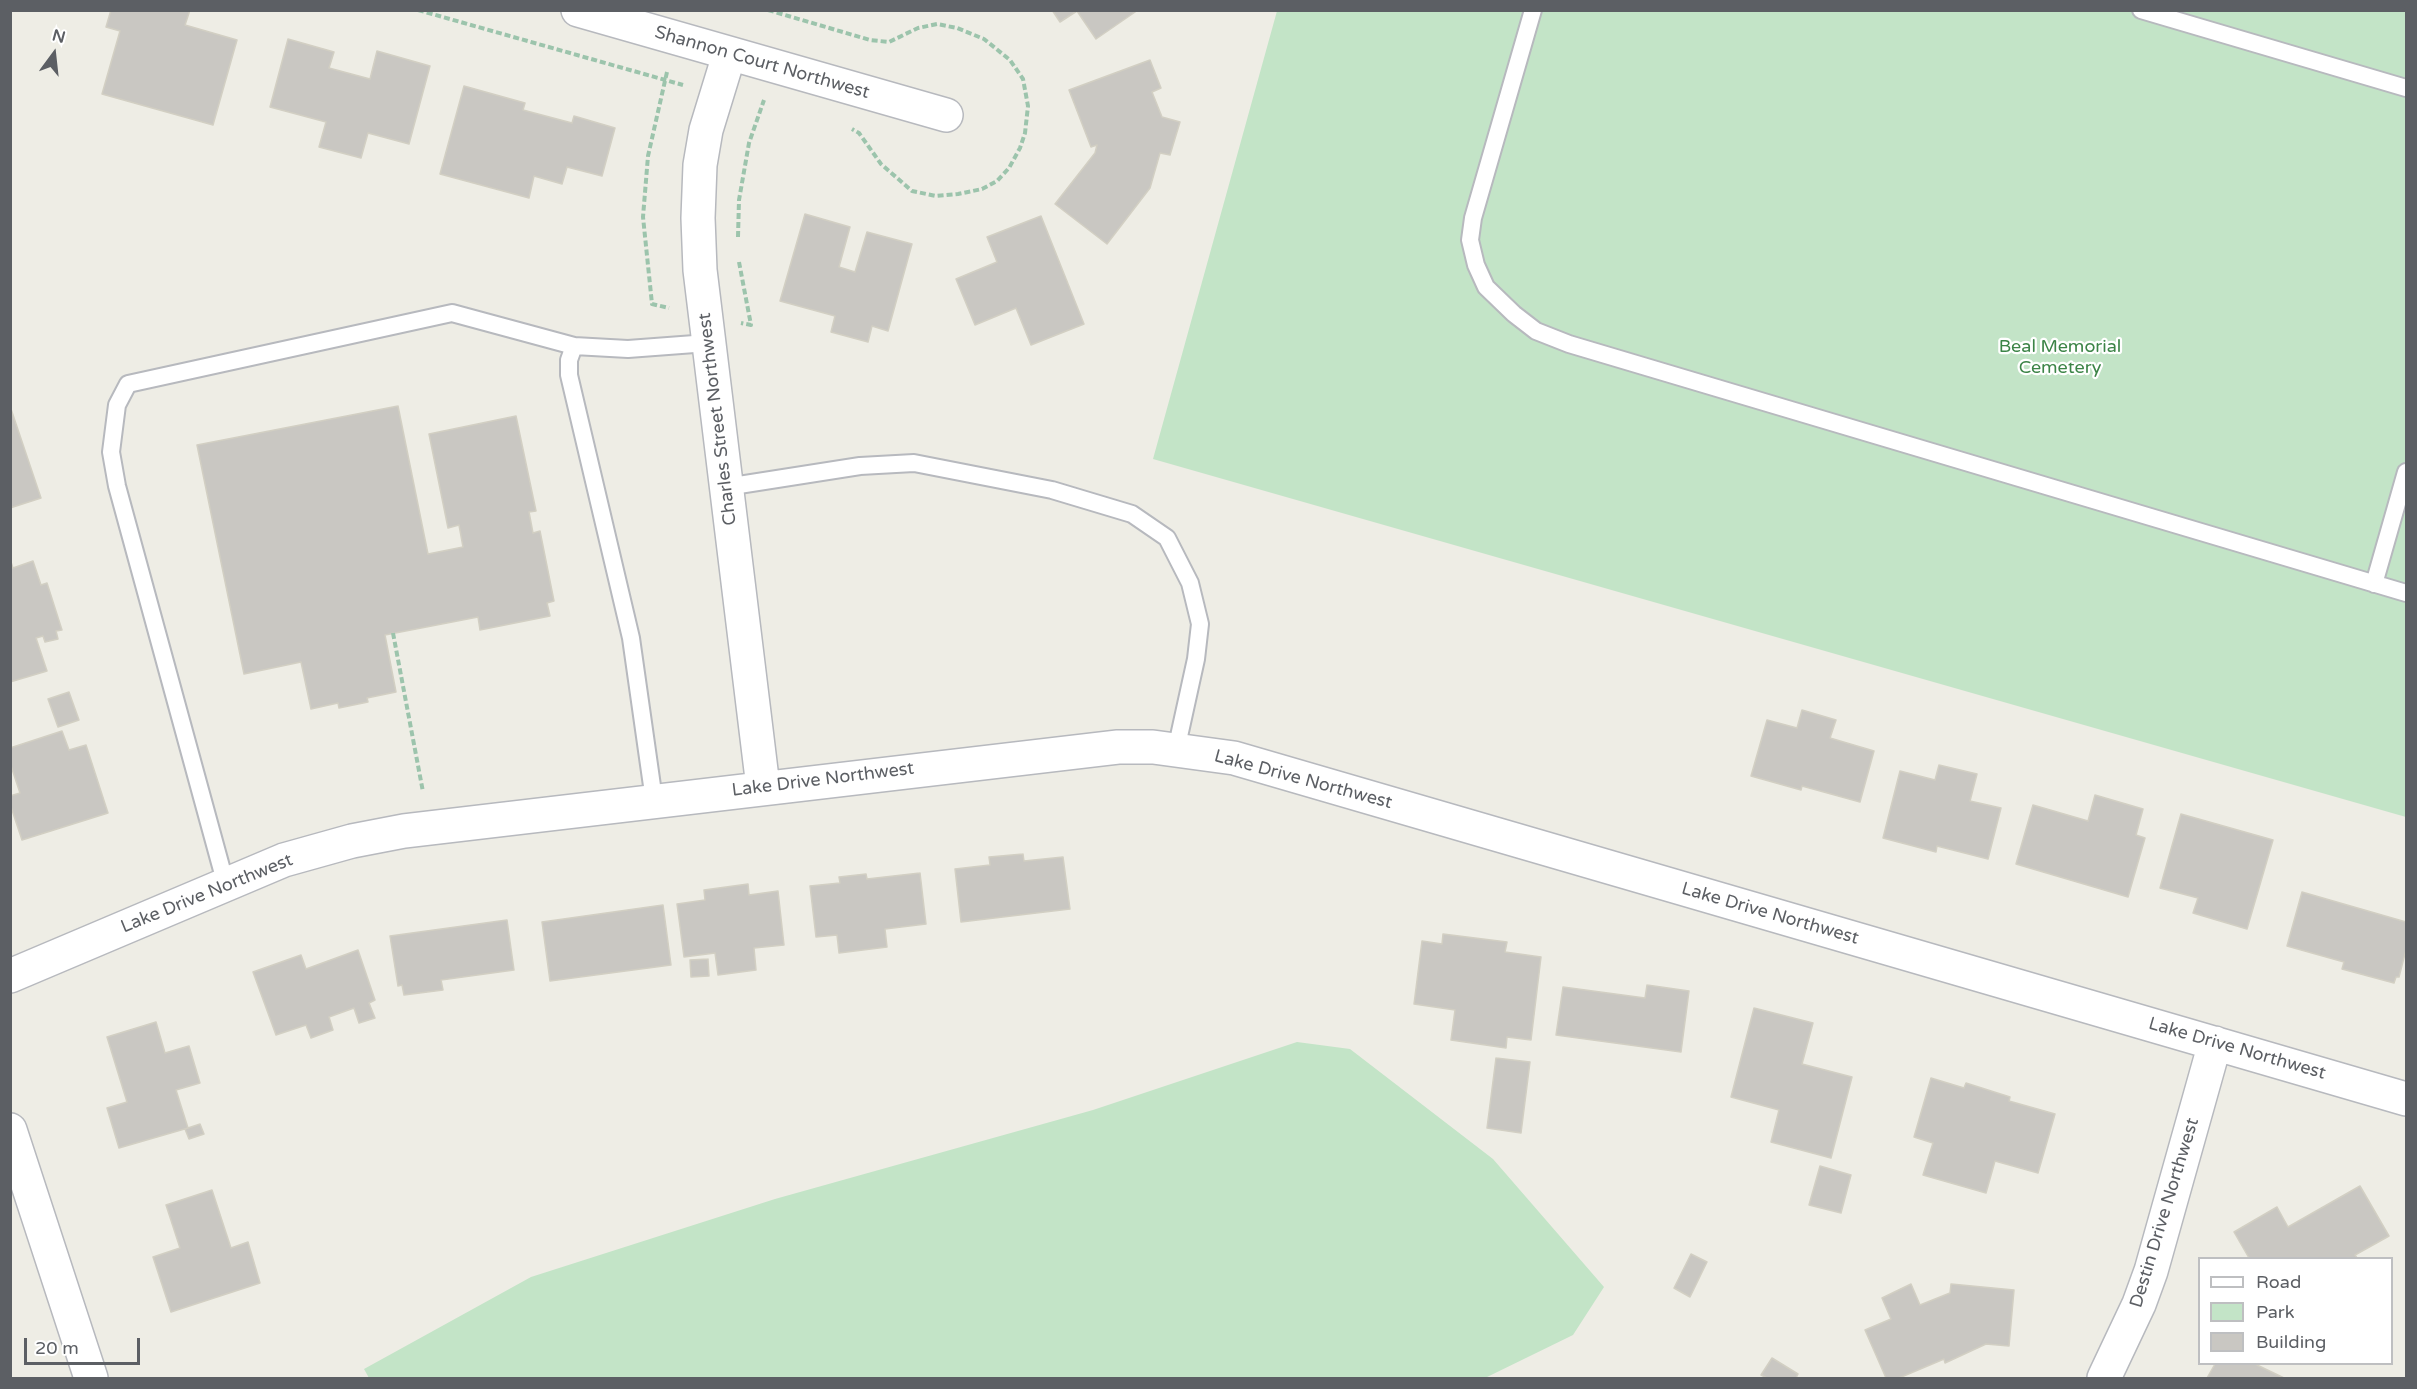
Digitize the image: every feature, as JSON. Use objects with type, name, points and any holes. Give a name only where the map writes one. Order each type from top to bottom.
[{"type":"street","name":"Shannon Court Northwest","points":[[578,10],[729,55],[946,115]]},
{"type":"street","name":"Charles Street Northwest","points":[[729,55],[706,130],[700,165],[698,218],[700,270],[763,787]]},
{"type":"street","name":"Lake Drive Northwest","points":[[10,976],[284,860],[352,842],[430,828],[763,787],[1118,747],[1154,747],[1234,758],[2406,1099]]},
{"type":"street","name":"Destin Drive Northwest","points":[[2104,1378],[2139,1304],[2151,1271],[2215,1043]]},
{"type":"street","points":[[10,1130],[91,1378]]},
{"type":"lane","points":[[1533,10],[1473,218],[1470,240],[1476,265],[1486,287],[1536,331],[1569,344],[2406,593]]},
{"type":"lane","points":[[2141,10],[2406,88]]},
{"type":"lane","points":[[226,885],[117,486],[111,452],[117,405],[128,384],[452,313],[574,346],[628,349],[708,343]]},
{"type":"lane","points":[[574,346],[569,360],[569,375],[631,638],[654,800]]},
{"type":"lane","points":[[726,487],[860,466],[914,463],[1052,490],[1132,514],[1167,538],[1191,583],[1200,624],[1196,659],[1176,750]]},
{"type":"lane","points":[[2374,584],[2406,472]]},
{"type":"path","points":[[393,633],[430,828]]},
{"type":"green space","name":"Beal Memorial Cemetery","points":[[1277,11],[2406,11],[2406,817],[1153,459]]},
{"type":"green space","points":[[1297,1042],[1350,1049],[1493,1159],[1604,1287],[1573,1335],[1485,1378],[369,1378],[364,1369],[531,1277],[775,1199],[1093,1110]]},
{"type":"building","points":[[111,10],[190,10],[185,25],[237,40],[213,125],[102,94],[120,31],[106,27]]},
{"type":"building","points":[[1052,10],[1138,10],[1096,39],[1077,11],[1060,22]]},
{"type":"building","points":[[288,39],[334,52],[329,68],[370,79],[377,51],[430,66],[409,144],[368,133],[361,158],[319,147],[326,122],[270,107]]},
{"type":"building","points":[[1150,60],[1161,88],[1152,92],[1162,117],[1180,122],[1170,155],[1160,153],[1150,188],[1107,244],[1055,204],[1095,153],[1097,145],[1091,147],[1069,90]]},
{"type":"building","points":[[464,86],[525,103],[523,110],[572,123],[574,116],[615,128],[602,176],[567,167],[562,184],[534,176],[529,198],[440,174]]},
{"type":"building","points":[[805,214],[850,227],[839,267],[855,272],[867,232],[912,244],[888,331],[872,326],[868,342],[831,332],[835,316],[780,301]]},
{"type":"building","points":[[1041,216],[1084,324],[1031,345],[1016,308],[975,325],[956,279],[997,262],[987,237]]},
{"type":"building","points":[[10,406],[41,498],[10,508]]},
{"type":"building","points":[[398,406],[428,554],[463,547],[459,525],[448,528],[429,434],[516,416],[536,511],[529,512],[533,533],[540,531],[554,601],[547,603],[550,616],[480,630],[478,617],[385,635],[396,692],[367,698],[368,702],[339,708],[338,703],[311,709],[301,662],[244,674],[197,445]]},
{"type":"building","points":[[10,559],[13,568],[33,561],[41,585],[47,583],[62,630],[56,631],[58,639],[45,642],[43,636],[36,638],[47,671],[10,682]]},
{"type":"building","points":[[69,692],[79,720],[58,727],[48,699]]},
{"type":"building","points":[[1802,710],[1836,720],[1830,738],[1874,751],[1860,802],[1802,786],[1801,790],[1751,776],[1767,720],[1797,728]]},
{"type":"building","points":[[62,731],[69,750],[86,745],[108,813],[22,840],[10,804],[10,796],[20,793],[10,763],[10,748]]},
{"type":"building","points":[[1939,765],[1977,774],[1970,801],[2001,808],[1988,859],[1937,846],[1936,852],[1883,838],[1900,771],[1935,780]]},
{"type":"building","points":[[2095,795],[2143,809],[2136,835],[2145,838],[2128,897],[2016,864],[2033,805],[2088,821]]},
{"type":"building","points":[[2181,814],[2273,840],[2247,929],[2193,913],[2198,898],[2160,888]]},
{"type":"building","points":[[1023,854],[1024,861],[1063,857],[1070,909],[961,922],[955,869],[990,865],[989,857]]},
{"type":"building","points":[[920,873],[926,924],[885,929],[887,947],[839,953],[837,935],[816,937],[810,886],[840,883],[839,877],[866,874],[867,879]]},
{"type":"building","points":[[748,884],[749,895],[778,891],[784,945],[754,948],[756,970],[718,975],[715,953],[684,957],[677,904],[705,900],[704,890]]},
{"type":"building","points":[[2302,892],[2406,922],[2406,950],[2399,977],[2396,977],[2394,983],[2342,969],[2344,962],[2287,946]]},
{"type":"building","points":[[663,905],[671,965],[550,981],[542,922]]},
{"type":"building","points":[[507,920],[514,970],[441,980],[443,990],[404,995],[402,985],[398,986],[390,936]]},
{"type":"building","points":[[1443,934],[1507,942],[1505,952],[1541,957],[1531,1040],[1507,1037],[1506,1048],[1451,1040],[1455,1010],[1414,1004],[1422,941],[1442,944]]},
{"type":"building","points":[[358,950],[375,1000],[369,1003],[375,1018],[359,1023],[354,1008],[329,1017],[333,1030],[311,1038],[306,1025],[276,1035],[253,972],[301,955],[306,969]]},
{"type":"building","points":[[708,959],[709,976],[691,977],[690,960]]},
{"type":"building","points":[[1647,985],[1689,991],[1681,1052],[1556,1035],[1563,987],[1645,998]]},
{"type":"building","points":[[1754,1008],[1813,1023],[1802,1064],[1852,1077],[1831,1158],[1771,1142],[1779,1110],[1731,1097]]},
{"type":"building","points":[[156,1022],[165,1053],[189,1046],[200,1083],[176,1090],[188,1128],[119,1148],[107,1108],[127,1102],[107,1037]]},
{"type":"building","points":[[1496,1058],[1530,1062],[1521,1133],[1487,1128]]},
{"type":"building","points":[[1931,1078],[1964,1088],[1966,1083],[2010,1097],[2009,1101],[2055,1114],[2038,1173],[1995,1161],[1986,1193],[1923,1175],[1933,1143],[1914,1137]]},
{"type":"building","points":[[200,1124],[204,1134],[189,1139],[185,1129]]},
{"type":"building","points":[[1820,1166],[1851,1175],[1841,1213],[1809,1205]]},
{"type":"building","points":[[2360,1186],[2389,1236],[2355,1255],[2356,1257],[2248,1257],[2234,1232],[2277,1207],[2288,1227]]},
{"type":"building","points":[[212,1190],[231,1248],[248,1242],[260,1283],[171,1312],[153,1257],[180,1248],[166,1205]]},
{"type":"building","points":[[1691,1254],[1707,1262],[1690,1297],[1674,1288]]},
{"type":"building","points":[[1911,1284],[1920,1305],[1950,1293],[1951,1284],[2014,1290],[2009,1346],[1986,1344],[1945,1363],[1944,1359],[1899,1378],[1886,1378],[1865,1330],[1891,1319],[1882,1298]]},
{"type":"building","points":[[1772,1358],[1798,1374],[1796,1378],[1767,1378],[1761,1375]]},
{"type":"building","points":[[2214,1365],[2257,1365],[2284,1378],[2207,1378]]}]
